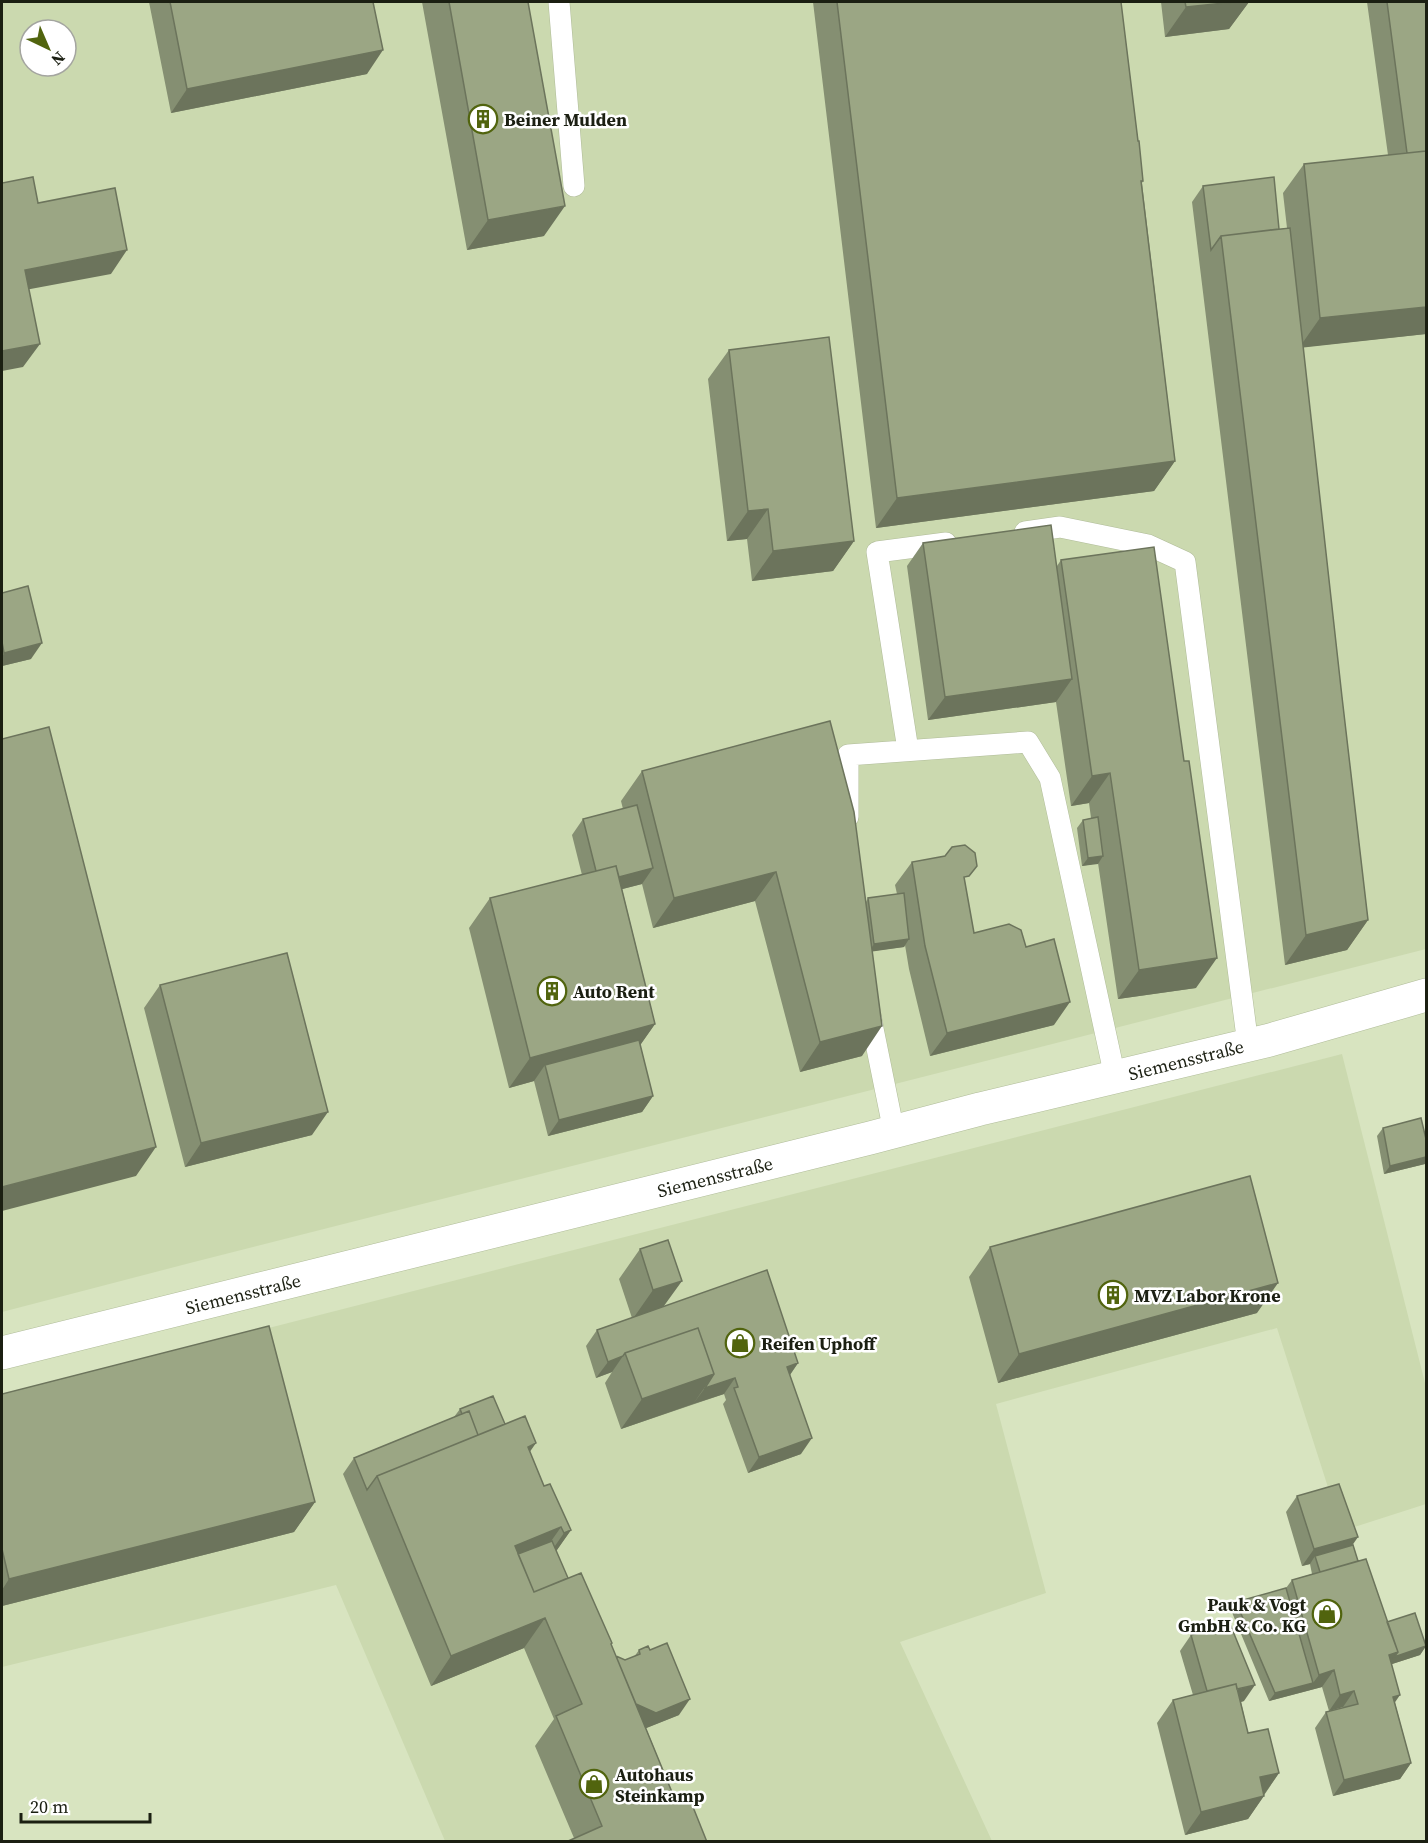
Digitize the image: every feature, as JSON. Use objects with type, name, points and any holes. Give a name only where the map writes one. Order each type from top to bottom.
[{"type":"street","name":"Siemensstraße","points":[[2,1353],[980,1109],[1248,1046],[1426,995]]},
{"type":"lane","points":[[559,2],[574,186]]},
{"type":"lane","points":[[1003,535],[1060,527],[1148,545],[1185,561],[1248,1046]]},
{"type":"lane","points":[[908,750],[877,552],[969,540]]},
{"type":"lane","points":[[848,841],[848,755],[1028,742],[1050,778],[1115,1077]]},
{"type":"lane","points":[[867,995],[894,1132]]},
{"type":"shaded area","points":[[2,2],[1426,2],[1426,949],[2,1312]]},
{"type":"shaded area","points":[[1342,1054],[1426,1387],[1426,1504],[1342,1531],[1277,1328],[996,1404],[1046,1593],[900,1642],[992,1841],[445,1841],[336,1585],[2,1667],[2,1396]]},
{"type":"building","points":[[170,2],[373,2],[383,50],[187,89]]},
{"type":"building","points":[[449,2],[528,2],[565,206],[488,220]]},
{"type":"building","points":[[837,2],[1121,2],[1175,461],[897,498]]},
{"type":"building","points":[[1185,2],[1234,2],[1186,7]]},
{"type":"building","points":[[1387,2],[1426,2],[1426,151],[1407,153]]},
{"type":"building","points":[[1426,151],[1426,307],[1320,318],[1304,164]]},
{"type":"building","points":[[33,177],[38,203],[115,188],[127,250],[25,270],[40,344],[2,351],[2,183]]},
{"type":"building","points":[[1274,177],[1279,229],[1221,236],[1211,250],[1203,186]]},
{"type":"building","points":[[1290,228],[1368,920],[1306,935],[1221,236]]},
{"type":"building","points":[[829,337],[854,541],[773,551],[768,509],[748,511],[729,350]]},
{"type":"building","points":[[1051,525],[1072,679],[945,697],[923,543]]},
{"type":"building","points":[[1154,547],[1184,761],[1189,761],[1217,958],[1139,970],[1110,773],[1092,776],[1061,560]]},
{"type":"building","points":[[28,586],[42,643],[4,653],[2,593]]},
{"type":"building","points":[[830,721],[854,812],[882,1026],[820,1042],[776,872],[674,898],[642,771]]},
{"type":"building","points":[[49,727],[156,1147],[2,1187],[2,739]]},
{"type":"building","points":[[637,805],[653,868],[619,877],[616,866],[596,871],[583,819]]},
{"type":"building","points":[[1098,817],[1103,856],[1088,858],[1083,820]]},
{"type":"building","points":[[965,845],[975,853],[977,866],[969,876],[964,877],[974,933],[1009,924],[1021,930],[1026,947],[1054,939],[1070,1002],[947,1033],[925,946],[912,862],[945,856],[952,847]]},
{"type":"building","name":"Auto Rent","points":[[616,866],[655,1024],[530,1058],[490,898]]},
{"type":"building","points":[[904,893],[909,939],[874,944],[868,898]]},
{"type":"building","points":[[287,953],[328,1112],[201,1143],[160,985]]},
{"type":"building","points":[[639,1040],[653,1096],[559,1120],[545,1065]]},
{"type":"building","points":[[1421,1118],[1426,1139],[1426,1157],[1390,1166],[1383,1128]]},
{"type":"building","name":"MVZ Labor Krone","points":[[1250,1176],[1278,1283],[1019,1354],[990,1247]]},
{"type":"building","points":[[668,1240],[682,1281],[653,1290],[640,1249]]},
{"type":"building","points":[[767,1270],[798,1363],[787,1367],[812,1438],[759,1457],[734,1388],[738,1387],[735,1378],[705,1388],[714,1374],[698,1328],[625,1353],[608,1362],[597,1330]]},
{"type":"building","points":[[269,1326],[315,1502],[9,1579],[2,1549],[2,1394]]},
{"type":"building","points":[[698,1328],[714,1374],[642,1399],[625,1353]]},
{"type":"building","points":[[493,1396],[505,1424],[478,1435],[469,1411],[462,1414],[460,1409]]},
{"type":"building","points":[[469,1411],[478,1435],[377,1476],[367,1490],[354,1458]]},
{"type":"building","points":[[525,1416],[536,1443],[528,1447],[544,1486],[550,1484],[571,1530],[564,1533],[561,1527],[515,1546],[534,1592],[581,1573],[674,1797],[687,1792],[707,1842],[566,1842],[602,1826],[556,1716],[582,1704],[545,1618],[451,1656],[377,1476]]},
{"type":"building","points":[[1339,1484],[1358,1537],[1314,1549],[1297,1496]]},
{"type":"building","points":[[552,1541],[568,1578],[534,1592],[518,1554]]},
{"type":"building","points":[[1353,1545],[1358,1561],[1320,1572],[1315,1556]]},
{"type":"building","points":[[1366,1559],[1398,1652],[1389,1655],[1400,1695],[1393,1697],[1411,1763],[1344,1780],[1326,1712],[1358,1704],[1354,1691],[1340,1695],[1334,1670],[1319,1675],[1292,1580]]},
{"type":"building","points":[[1286,1588],[1313,1683],[1275,1693],[1236,1602]]},
{"type":"building","points":[[1415,1613],[1426,1646],[1394,1657],[1398,1652],[1387,1622]]},
{"type":"building","points":[[1230,1624],[1255,1685],[1237,1689],[1236,1684],[1207,1691],[1191,1635]]},
{"type":"building","points":[[667,1643],[690,1699],[656,1713],[636,1704],[616,1656],[625,1660],[640,1654],[639,1650],[648,1646],[650,1650]]},
{"type":"building","points":[[1236,1684],[1248,1733],[1268,1729],[1279,1773],[1260,1777],[1264,1796],[1201,1812],[1173,1700]]},
{"type":"place","name":"Beiner Mulden","points":[[483,119]]},
{"type":"place","name":"Auto Rent","points":[[552,991]]},
{"type":"place","name":"MVZ Labor Krone","points":[[1113,1295]]},
{"type":"place","name":"Reifen Uphoff","points":[[740,1343]]},
{"type":"place","name":"Pauk & Vogt GmbH & Co. KG","points":[[1327,1614]]},
{"type":"place","name":"Autohaus Steinkamp","points":[[594,1784]]}]
